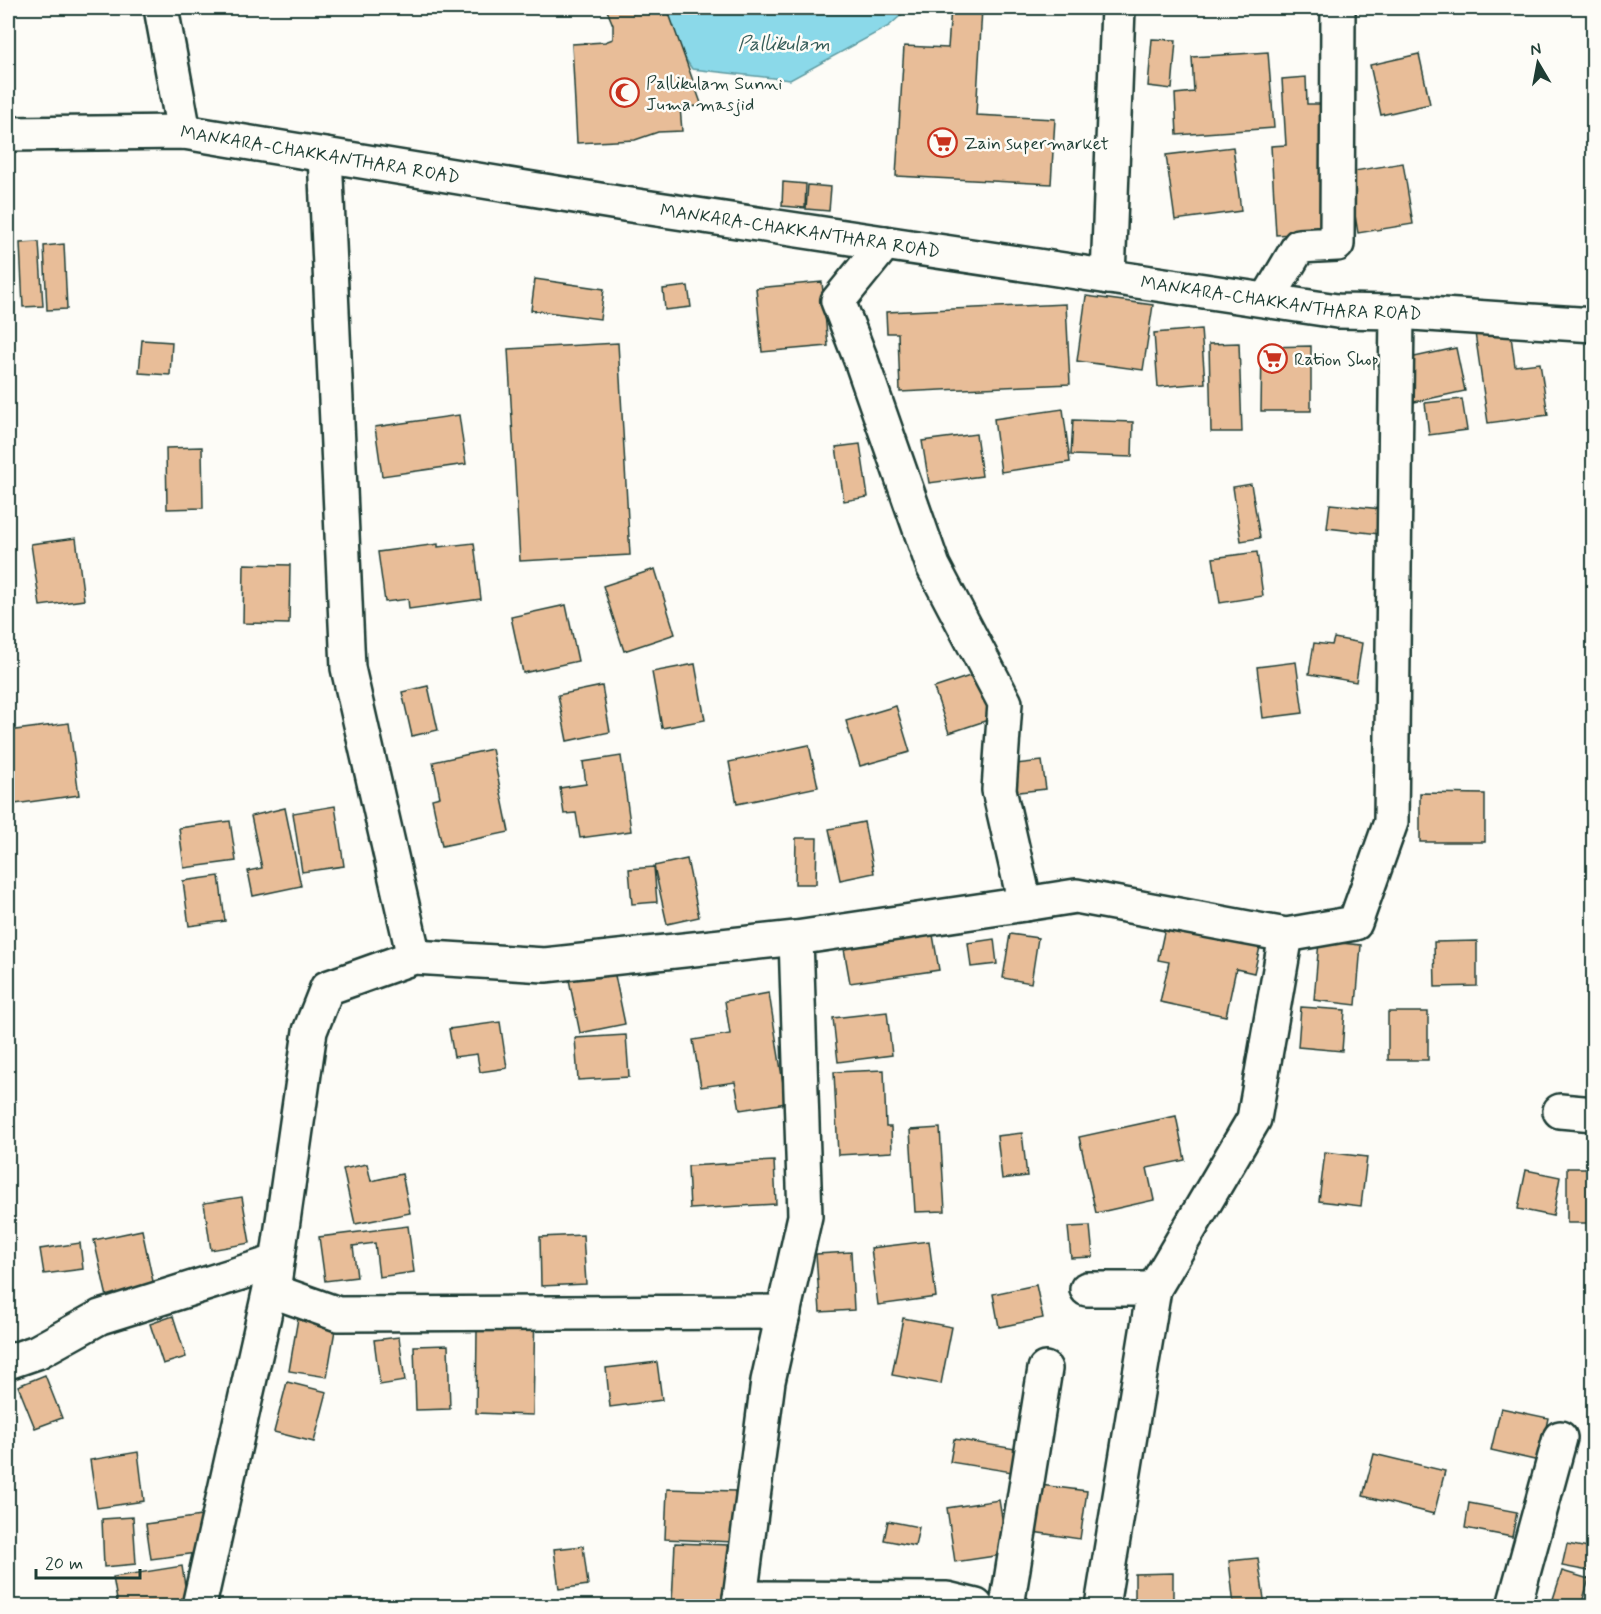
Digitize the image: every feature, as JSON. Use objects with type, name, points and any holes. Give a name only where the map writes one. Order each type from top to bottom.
[{"type":"street","points":[[161,8],[184,132]]},
{"type":"street","points":[[1108,277],[1118,8]]},
{"type":"street","points":[[1267,300],[1299,246],[1337,244],[1338,8]]},
{"type":"street","name":"MANKARA-CHAKKANTHARA ROAD","points":[[8,135],[184,132],[624,204],[1337,311],[1397,312],[1593,325]]},
{"type":"street","points":[[325,155],[348,668],[414,957]]},
{"type":"street","points":[[885,243],[838,301],[933,566],[1005,703],[999,790],[1025,904]]},
{"type":"street","points":[[784,1312],[338,1314],[273,1292],[310,1031],[327,988],[414,957],[545,965],[796,938],[1076,896],[1286,935],[1355,923],[1391,822],[1397,312]]},
{"type":"street","points":[[1102,1606],[1154,1289],[1254,1119],[1286,935]]},
{"type":"street","points":[[796,938],[806,1216],[768,1381],[739,1602],[946,1599],[976,1606]]},
{"type":"street","points":[[1560,1111],[1593,1114]]},
{"type":"street","points":[[8,1362],[37,1352],[100,1317],[276,1262]]},
{"type":"street","points":[[199,1606],[276,1262]]},
{"type":"street","points":[[1087,1289],[1154,1289]]},
{"type":"street","points":[[1007,1606],[1045,1369]]},
{"type":"street","points":[[1514,1606],[1560,1438]]},
{"type":"water","name":"Pallikulam","points":[[653,8],[909,8],[889,26],[790,80],[692,69]]},
{"type":"building","points":[[606,8],[667,8],[702,106],[680,107],[682,131],[658,132],[635,140],[577,143],[572,44],[605,42],[613,39],[613,25]]},
{"type":"building","points":[[951,8],[982,8],[976,115],[1055,119],[1051,184],[896,176],[904,46],[948,48]]},
{"type":"building","points":[[1152,39],[1176,40],[1172,89],[1148,86]]},
{"type":"building","points":[[1268,52],[1274,128],[1177,135],[1175,94],[1194,92],[1192,57]]},
{"type":"building","points":[[1419,54],[1430,104],[1381,115],[1370,65]]},
{"type":"building","points":[[1306,77],[1307,104],[1321,104],[1329,232],[1276,235],[1271,146],[1286,145],[1282,79]]},
{"type":"building","points":[[1233,147],[1241,211],[1175,220],[1166,155]]},
{"type":"building","points":[[1403,163],[1413,224],[1358,233],[1348,172]]},
{"type":"building","points":[[783,182],[806,184],[805,208],[782,206]]},
{"type":"building","points":[[808,185],[831,187],[829,211],[806,209]]},
{"type":"building","points":[[39,242],[43,306],[23,307],[20,243]]},
{"type":"building","points":[[64,244],[67,309],[47,310],[44,246]]},
{"type":"building","points":[[535,279],[604,289],[600,319],[531,310]]},
{"type":"building","points":[[822,282],[828,346],[762,352],[756,288]]},
{"type":"building","points":[[688,286],[691,307],[665,310],[663,289]]},
{"type":"building","points":[[1086,296],[1153,305],[1143,370],[1077,361]]},
{"type":"building","points":[[1066,304],[1070,384],[900,392],[898,333],[887,333],[886,312]]},
{"type":"building","points":[[1509,321],[1515,366],[1540,363],[1548,415],[1488,423],[1474,326]]},
{"type":"building","points":[[1201,329],[1205,383],[1158,387],[1154,333]]},
{"type":"building","points":[[142,340],[172,342],[170,375],[139,373]]},
{"type":"building","points":[[618,343],[630,555],[520,561],[508,349]]},
{"type":"building","points":[[1239,343],[1242,432],[1211,432],[1209,344]]},
{"type":"building","points":[[1311,346],[1311,411],[1261,411],[1262,347]]},
{"type":"building","points":[[8,347],[13,373],[8,374]]},
{"type":"building","points":[[1456,348],[1465,391],[1414,402],[1405,359]]},
{"type":"building","points":[[1462,399],[1467,430],[1429,435],[1425,403]]},
{"type":"building","points":[[1063,409],[1070,462],[1001,472],[994,419]]},
{"type":"building","points":[[459,415],[466,464],[382,476],[375,427]]},
{"type":"building","points":[[1073,420],[1133,422],[1132,457],[1071,455]]},
{"type":"building","points":[[976,434],[982,476],[929,483],[922,441]]},
{"type":"building","points":[[860,444],[868,497],[844,501],[836,447]]},
{"type":"building","points":[[202,447],[203,508],[167,509],[166,448]]},
{"type":"building","points":[[1251,484],[1260,538],[1241,541],[1233,487]]},
{"type":"building","points":[[1330,504],[1382,509],[1379,534],[1327,528]]},
{"type":"building","points":[[76,538],[84,600],[40,606],[31,544]]},
{"type":"building","points":[[474,543],[481,599],[409,609],[408,599],[385,602],[378,552],[438,544],[438,547]]},
{"type":"building","points":[[1257,552],[1263,596],[1220,603],[1213,558]]},
{"type":"building","points":[[244,564],[290,565],[289,624],[243,623]]},
{"type":"building","points":[[655,569],[675,634],[624,651],[603,586]]},
{"type":"building","points":[[566,605],[578,661],[523,673],[511,617]]},
{"type":"building","points":[[1334,638],[1362,643],[1356,682],[1309,674],[1314,643],[1332,645]]},
{"type":"building","points":[[1296,662],[1303,713],[1263,718],[1257,667]]},
{"type":"building","points":[[695,664],[705,720],[662,728],[652,672]]},
{"type":"building","points":[[991,669],[1006,714],[949,733],[934,688]]},
{"type":"building","points":[[428,686],[438,730],[412,736],[402,692]]},
{"type":"building","points":[[602,686],[610,732],[567,741],[558,695]]},
{"type":"building","points":[[896,706],[910,752],[860,766],[846,721]]},
{"type":"building","points":[[69,723],[79,795],[8,805],[8,731]]},
{"type":"building","points":[[809,745],[818,787],[737,804],[729,762]]},
{"type":"building","points":[[492,749],[509,832],[442,846],[432,799],[440,797],[433,762]]},
{"type":"building","points":[[621,756],[631,831],[580,838],[576,813],[564,814],[560,788],[586,784],[583,762]]},
{"type":"building","points":[[1042,761],[1046,789],[1010,793],[1007,765]]},
{"type":"building","points":[[1420,793],[1485,794],[1485,842],[1420,842]]},
{"type":"building","points":[[335,806],[344,866],[302,872],[293,813]]},
{"type":"building","points":[[285,808],[301,886],[253,896],[248,871],[262,868],[251,816]]},
{"type":"building","points":[[230,821],[236,861],[184,868],[179,828]]},
{"type":"building","points":[[864,822],[874,873],[840,880],[829,829]]},
{"type":"building","points":[[796,838],[817,838],[816,884],[795,884]]},
{"type":"building","points":[[687,859],[699,917],[667,924],[654,866]]},
{"type":"building","points":[[654,867],[657,902],[632,904],[629,869]]},
{"type":"building","points":[[219,876],[225,921],[189,926],[183,881]]},
{"type":"building","points":[[1171,900],[1266,921],[1254,973],[1236,969],[1226,1016],[1160,1002],[1169,962],[1158,960]]},
{"type":"building","points":[[932,929],[939,970],[850,983],[843,943]]},
{"type":"building","points":[[1010,934],[1038,938],[1031,983],[1003,978]]},
{"type":"building","points":[[994,939],[997,964],[971,967],[968,943]]},
{"type":"building","points":[[1319,941],[1361,945],[1356,1005],[1314,1000]]},
{"type":"building","points":[[1477,941],[1477,986],[1435,987],[1434,942]]},
{"type":"building","points":[[612,961],[625,1024],[580,1033],[567,970]]},
{"type":"building","points":[[769,993],[786,1103],[740,1110],[735,1082],[701,1087],[693,1040],[730,1034],[725,1001]]},
{"type":"building","points":[[1301,1007],[1345,1010],[1342,1051],[1298,1047]]},
{"type":"building","points":[[887,1012],[892,1055],[838,1062],[833,1018]]},
{"type":"building","points":[[1388,1012],[1428,1012],[1428,1060],[1388,1060]]},
{"type":"building","points":[[500,1022],[507,1068],[480,1072],[477,1054],[454,1057],[449,1029]]},
{"type":"building","points":[[626,1035],[629,1077],[578,1080],[575,1038]]},
{"type":"building","points":[[884,1070],[886,1127],[891,1127],[892,1152],[838,1155],[834,1072]]},
{"type":"building","points":[[1176,1116],[1185,1160],[1147,1168],[1154,1200],[1096,1213],[1079,1137]]},
{"type":"building","points":[[940,1128],[945,1211],[915,1212],[910,1130]]},
{"type":"building","points":[[1022,1133],[1027,1176],[1002,1179],[997,1136]]},
{"type":"building","points":[[1325,1152],[1367,1157],[1361,1206],[1319,1201]]},
{"type":"building","points":[[774,1161],[776,1204],[690,1209],[688,1166]]},
{"type":"building","points":[[367,1164],[371,1181],[402,1174],[410,1213],[355,1224],[343,1169]]},
{"type":"building","points":[[1567,1168],[1594,1168],[1594,1223],[1567,1223]]},
{"type":"building","points":[[1526,1170],[1560,1177],[1553,1216],[1518,1209]]},
{"type":"building","points":[[242,1197],[250,1243],[211,1250],[204,1203]]},
{"type":"building","points":[[408,1226],[414,1272],[379,1277],[375,1243],[353,1246],[357,1277],[325,1281],[319,1237]]},
{"type":"building","points":[[1090,1226],[1093,1257],[1071,1258],[1068,1227]]},
{"type":"building","points":[[142,1230],[154,1286],[107,1297],[94,1240]]},
{"type":"building","points":[[583,1235],[586,1284],[541,1286],[540,1237]]},
{"type":"building","points":[[929,1241],[936,1297],[878,1305],[871,1248]]},
{"type":"building","points":[[80,1243],[83,1269],[44,1274],[40,1249]]},
{"type":"building","points":[[851,1252],[854,1310],[820,1312],[816,1254]]},
{"type":"building","points":[[1036,1285],[1043,1318],[999,1327],[993,1294]]},
{"type":"building","points":[[495,1303],[535,1304],[533,1415],[476,1413],[477,1330],[495,1331]]},
{"type":"building","points":[[173,1316],[186,1357],[163,1364],[150,1324]]},
{"type":"building","points":[[298,1318],[336,1324],[327,1377],[289,1371]]},
{"type":"building","points":[[903,1318],[952,1327],[941,1384],[892,1375]]},
{"type":"building","points":[[399,1337],[405,1381],[380,1385],[374,1340]]},
{"type":"building","points":[[448,1345],[450,1409],[416,1410],[414,1346]]},
{"type":"building","points":[[657,1362],[662,1400],[610,1407],[606,1368]]},
{"type":"building","points":[[45,1375],[62,1418],[35,1428],[18,1386]]},
{"type":"building","points":[[287,1382],[327,1392],[314,1442],[274,1432]]},
{"type":"building","points":[[1501,1408],[1548,1418],[1539,1461],[1491,1450]]},
{"type":"building","points":[[954,1439],[1022,1450],[1018,1473],[950,1462]]},
{"type":"building","points":[[138,1452],[144,1501],[97,1508],[90,1460]]},
{"type":"building","points":[[1374,1454],[1445,1471],[1434,1514],[1363,1496]]},
{"type":"building","points":[[1040,1485],[1087,1491],[1080,1539],[1033,1532]]},
{"type":"building","points":[[667,1489],[735,1491],[734,1542],[665,1539]]},
{"type":"building","points":[[999,1500],[1008,1554],[955,1562],[947,1508]]},
{"type":"building","points":[[1469,1503],[1517,1512],[1512,1537],[1465,1528]]},
{"type":"building","points":[[201,1516],[205,1552],[151,1559],[146,1524]]},
{"type":"building","points":[[133,1517],[136,1564],[104,1567],[102,1519]]},
{"type":"building","points":[[888,1521],[919,1527],[915,1546],[884,1540]]},
{"type":"building","points":[[675,1543],[729,1545],[726,1605],[672,1602]]},
{"type":"building","points":[[1567,1544],[1594,1549],[1594,1572],[1562,1566]]},
{"type":"building","points":[[583,1546],[588,1585],[559,1589],[554,1549]]},
{"type":"building","points":[[1258,1558],[1265,1606],[1234,1606],[1229,1561]]},
{"type":"building","points":[[182,1566],[188,1606],[118,1606],[113,1577]]},
{"type":"building","points":[[1562,1571],[1589,1579],[1581,1606],[1553,1599]]},
{"type":"building","points":[[1173,1573],[1173,1606],[1135,1606],[1135,1574]]},
{"type":"place","name":"Pallikulam Sunni Juma masjid","points":[[625,93]]},
{"type":"place","name":"Zain supermarket","points":[[943,143]]},
{"type":"place","name":"Ration Shop","points":[[1273,359]]}]
